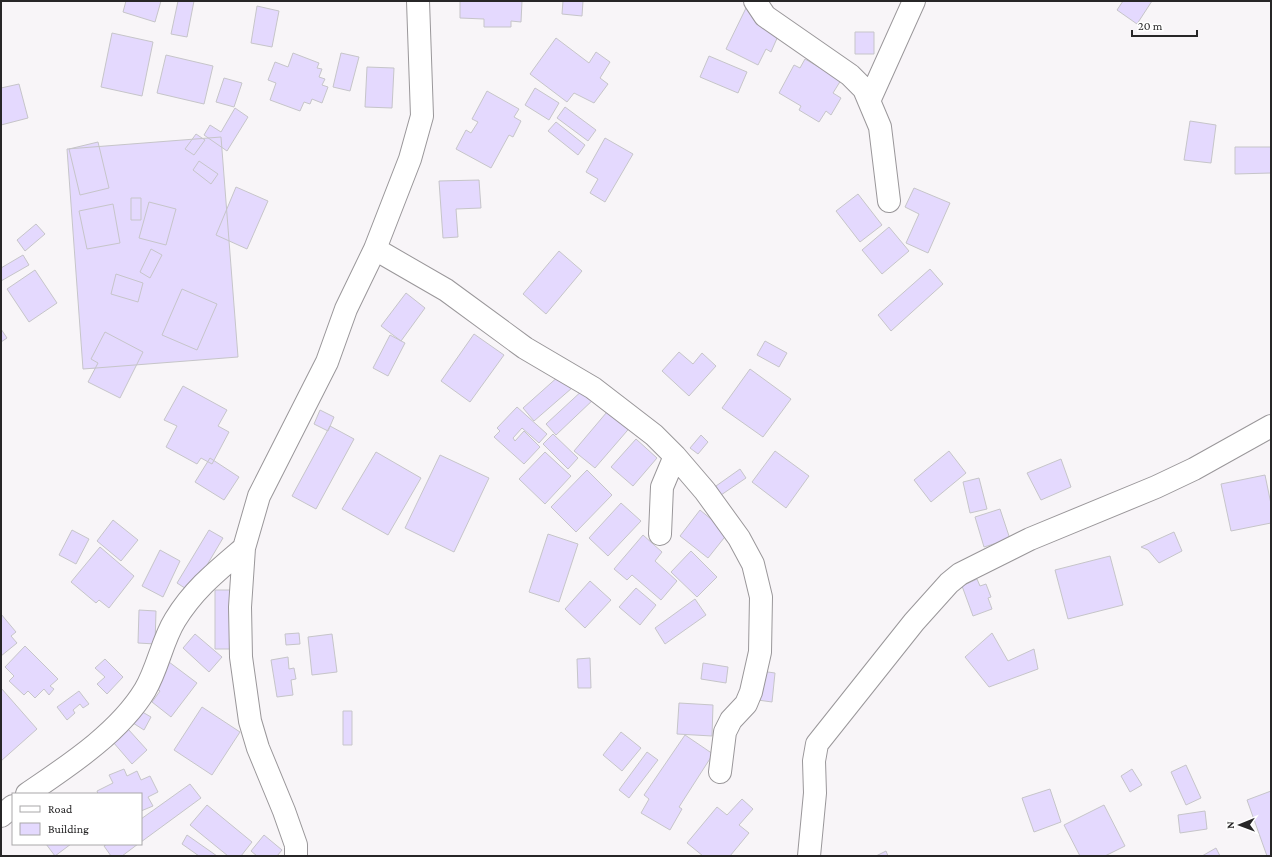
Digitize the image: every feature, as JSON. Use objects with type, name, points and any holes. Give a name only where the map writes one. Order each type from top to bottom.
[{"type":"street","points":[[296,856],[296,846],[289,825],[258,748],[250,721],[241,657],[240,608],[244,548],[259,496],[327,362],[346,309],[375,249],[410,159],[422,116],[418,1]]},
{"type":"street","points":[[755,1],[765,16],[850,75],[864,89],[880,127],[889,201]]},
{"type":"street","points":[[869,101],[914,1]]},
{"type":"street","points":[[375,249],[446,290],[525,348],[593,388],[654,435],[675,456],[705,491],[739,538],[753,564],[761,597],[760,652],[751,692],[746,704],[731,720],[725,732],[720,772]]},
{"type":"street","points":[[809,856],[815,793],[814,761],[817,744],[914,622],[949,583],[960,574],[1030,539],[1156,487],[1194,469],[1271,426]]},
{"type":"street","points":[[660,534],[662,487],[675,456]]},
{"type":"street","points":[[28,793],[81,756],[123,718],[145,690],[174,621],[201,584],[244,548]]},
{"type":"street","points":[[1,816],[12,807]]},
{"type":"building","points":[[126,1],[161,1],[155,22],[123,12]]},
{"type":"building","points":[[178,1],[194,1],[187,37],[171,34]]},
{"type":"building","points":[[460,1],[522,1],[521,22],[511,21],[511,27],[484,27],[484,19],[460,18]]},
{"type":"building","points":[[563,1],[583,1],[582,16],[562,14]]},
{"type":"building","points":[[1123,1],[1152,1],[1137,24],[1117,10]]},
{"type":"building","points":[[257,6],[279,11],[272,47],[251,43]]},
{"type":"building","points":[[746,8],[757,14],[778,36],[771,52],[766,49],[758,65],[726,49]]},
{"type":"building","points":[[855,32],[874,32],[874,54],[855,54]]},
{"type":"building","points":[[112,33],[153,42],[142,96],[101,87]]},
{"type":"building","points":[[556,38],[589,63],[596,52],[610,62],[600,78],[608,84],[594,103],[574,93],[567,102],[530,74]]},
{"type":"building","points":[[293,53],[319,63],[317,68],[322,69],[319,77],[325,79],[322,85],[328,87],[322,103],[312,99],[310,104],[304,102],[300,111],[270,100],[276,83],[268,80],[275,62],[288,67]]},
{"type":"building","points":[[341,53],[359,57],[350,91],[333,87]]},
{"type":"building","points":[[166,55],[213,66],[204,104],[157,93]]},
{"type":"building","points":[[709,56],[747,72],[738,93],[700,77]]},
{"type":"building","points":[[805,59],[841,80],[833,93],[841,98],[831,115],[826,111],[819,122],[799,110],[801,106],[779,93],[794,65],[800,68]]},
{"type":"building","points":[[367,67],[394,68],[392,108],[365,107]]},
{"type":"building","points":[[224,78],[242,83],[234,107],[216,102]]},
{"type":"building","points":[[19,84],[28,118],[1,125],[1,88]]},
{"type":"building","points":[[535,88],[559,103],[549,120],[525,105]]},
{"type":"building","points":[[487,91],[519,109],[514,117],[521,121],[513,137],[509,135],[491,168],[456,149],[466,130],[471,133],[478,122],[472,119]]},
{"type":"building","points":[[565,107],[596,130],[588,141],[557,118]]},
{"type":"building","points":[[235,108],[248,117],[227,151],[204,135],[210,125],[221,132]]},
{"type":"building","points":[[1190,121],[1216,125],[1211,163],[1184,160]]},
{"type":"building","points":[[556,122],[585,145],[578,155],[548,131]]},
{"type":"building","points":[[196,134],[205,140],[194,155],[185,149]]},
{"type":"building","points":[[221,137],[238,357],[83,369],[67,149]]},
{"type":"building","points":[[605,138],[633,154],[605,202],[590,193],[598,179],[586,172]]},
{"type":"building","points":[[98,142],[109,188],[80,195],[69,149]]},
{"type":"building","points":[[1235,147],[1271,147],[1271,173],[1235,174]]},
{"type":"building","points":[[199,161],[218,174],[211,184],[193,170]]},
{"type":"building","points":[[479,180],[481,208],[456,209],[458,237],[443,238],[439,181]]},
{"type":"building","points":[[236,187],[268,201],[247,249],[216,235]]},
{"type":"building","points":[[914,188],[950,203],[928,253],[906,243],[919,214],[905,207]]},
{"type":"building","points":[[858,194],[882,225],[860,242],[836,211]]},
{"type":"building","points":[[131,198],[141,198],[141,220],[131,220]]},
{"type":"building","points":[[149,202],[176,209],[166,245],[139,238]]},
{"type":"building","points":[[113,204],[120,243],[87,249],[79,211]]},
{"type":"building","points":[[36,224],[45,234],[25,251],[17,240]]},
{"type":"building","points":[[889,227],[909,251],[882,274],[862,250]]},
{"type":"building","points":[[151,249],[162,255],[150,278],[140,272]]},
{"type":"building","points":[[559,251],[582,271],[546,314],[523,294]]},
{"type":"building","points":[[23,255],[29,265],[1,281],[1,268]]},
{"type":"building","points":[[930,269],[943,284],[891,331],[878,315]]},
{"type":"building","points":[[35,270],[57,303],[29,322],[7,289]]},
{"type":"building","points":[[116,274],[143,283],[138,302],[111,294]]},
{"type":"building","points":[[182,289],[217,304],[197,350],[162,335]]},
{"type":"building","points":[[406,293],[425,308],[401,341],[381,326]]},
{"type":"building","points":[[1,329],[7,338],[1,342]]},
{"type":"building","points":[[105,332],[143,352],[120,398],[88,382],[98,363],[91,359]]},
{"type":"building","points":[[474,334],[504,355],[470,402],[441,381]]},
{"type":"building","points":[[390,335],[405,343],[388,376],[373,368]]},
{"type":"building","points":[[765,341],[787,353],[779,367],[757,355]]},
{"type":"building","points":[[679,352],[693,364],[702,353],[716,366],[689,396],[662,371]]},
{"type":"building","points":[[750,369],[791,399],[763,437],[722,408]]},
{"type":"building","points":[[560,375],[572,388],[534,421],[523,408]]},
{"type":"building","points":[[183,386],[227,410],[218,426],[229,432],[212,464],[201,458],[197,464],[166,447],[177,426],[164,420]]},
{"type":"building","points":[[585,388],[595,398],[556,435],[546,424]]},
{"type":"building","points":[[612,406],[633,424],[595,468],[574,451]]},
{"type":"building","points":[[517,407],[547,434],[539,443],[522,428],[513,438],[515,441],[524,431],[540,447],[524,464],[494,437],[500,431],[497,428]]},
{"type":"building","points":[[320,410],[334,417],[328,431],[314,424]]},
{"type":"building","points":[[330,426],[354,439],[316,509],[292,496]]},
{"type":"building","points":[[553,434],[578,458],[568,469],[543,444]]},
{"type":"building","points":[[701,435],[708,442],[698,454],[690,448]]},
{"type":"building","points":[[636,439],[657,458],[633,486],[611,467]]},
{"type":"building","points":[[775,451],[809,476],[786,508],[752,482]]},
{"type":"building","points":[[949,451],[966,473],[931,502],[914,480]]},
{"type":"building","points":[[376,452],[421,478],[388,535],[342,509]]},
{"type":"building","points":[[545,452],[571,476],[545,504],[519,479]]},
{"type":"building","points":[[440,455],[489,478],[454,552],[405,528]]},
{"type":"building","points":[[210,458],[239,477],[224,500],[195,482]]},
{"type":"building","points":[[1061,459],[1071,487],[1041,500],[1027,473]]},
{"type":"building","points":[[740,469],[746,478],[721,495],[716,486]]},
{"type":"building","points":[[587,470],[612,495],[576,532],[551,507]]},
{"type":"building","points":[[1265,475],[1271,504],[1271,523],[1231,531],[1221,484]]},
{"type":"building","points":[[979,478],[987,509],[970,513],[963,482]]},
{"type":"building","points":[[621,503],[641,521],[608,556],[589,538]]},
{"type":"building","points":[[1000,509],[1010,539],[984,547],[975,517]]},
{"type":"building","points":[[700,510],[728,533],[708,558],[680,536]]},
{"type":"building","points":[[113,520],[138,540],[121,561],[97,541]]},
{"type":"building","points":[[72,530],[89,539],[76,564],[59,555]]},
{"type":"building","points":[[209,530],[223,538],[191,592],[177,583]]},
{"type":"building","points":[[1174,532],[1182,551],[1159,563],[1148,550],[1141,547]]},
{"type":"building","points":[[548,534],[578,544],[559,602],[529,592]]},
{"type":"building","points":[[643,535],[662,552],[655,561],[677,581],[661,600],[632,575],[627,580],[614,569]]},
{"type":"building","points":[[100,547],[134,576],[109,608],[99,600],[96,603],[71,582]]},
{"type":"building","points":[[160,550],[180,561],[163,597],[142,586]]},
{"type":"building","points":[[691,551],[717,577],[697,597],[671,572]]},
{"type":"building","points":[[1110,556],[1123,605],[1068,619],[1055,570]]},
{"type":"building","points":[[977,579],[980,586],[986,584],[991,597],[988,598],[992,609],[973,616],[962,586]]},
{"type":"building","points":[[590,581],[611,600],[585,628],[565,609]]},
{"type":"building","points":[[636,588],[656,605],[640,625],[619,607]]},
{"type":"building","points":[[215,590],[231,590],[231,649],[215,649]]},
{"type":"building","points":[[695,599],[706,615],[665,644],[655,628]]},
{"type":"building","points":[[139,610],[156,611],[155,644],[138,643]]},
{"type":"building","points":[[1,614],[16,632],[11,636],[17,643],[1,656]]},
{"type":"building","points":[[299,633],[300,644],[286,645],[285,634]]},
{"type":"building","points":[[992,633],[1008,661],[1034,649],[1038,669],[989,687],[965,657]]},
{"type":"building","points":[[195,634],[222,657],[209,672],[183,648]]},
{"type":"building","points":[[332,634],[337,672],[312,675],[308,637]]},
{"type":"building","points":[[25,646],[58,679],[50,686],[54,689],[49,695],[44,689],[35,698],[28,691],[24,695],[9,681],[14,676],[5,667]]},
{"type":"building","points":[[288,657],[289,669],[294,668],[296,679],[291,680],[293,695],[277,697],[271,660]]},
{"type":"building","points":[[590,658],[591,688],[578,688],[577,659]]},
{"type":"building","points":[[105,659],[123,677],[107,694],[97,684],[105,677],[95,668]]},
{"type":"building","points":[[169,662],[197,683],[171,717],[152,702],[160,691],[152,685]]},
{"type":"building","points":[[703,663],[728,667],[726,683],[701,679]]},
{"type":"building","points":[[746,669],[775,673],[772,702],[743,698]]},
{"type":"building","points":[[1,688],[37,729],[1,761]]},
{"type":"building","points":[[79,691],[89,704],[83,708],[80,704],[73,710],[75,713],[67,720],[57,707]]},
{"type":"building","points":[[679,703],[713,705],[712,736],[677,734]]},
{"type":"building","points":[[202,707],[240,732],[212,775],[174,750]]},
{"type":"building","points":[[139,710],[151,717],[144,730],[133,723]]},
{"type":"building","points":[[343,711],[352,711],[352,745],[343,745]]},
{"type":"building","points":[[128,729],[147,750],[132,764],[113,742]]},
{"type":"building","points":[[621,732],[641,748],[622,771],[603,755]]},
{"type":"building","points":[[685,735],[713,754],[679,807],[682,809],[670,830],[641,813],[649,799],[644,795]]},
{"type":"building","points":[[647,752],[658,760],[629,798],[619,790]]},
{"type":"building","points":[[1186,765],[1201,798],[1186,805],[1171,772]]},
{"type":"building","points":[[124,769],[127,776],[137,771],[141,780],[150,776],[158,792],[148,797],[153,806],[142,811],[142,793],[98,793],[97,791],[113,783],[109,775]]},
{"type":"building","points":[[1132,769],[1142,785],[1130,792],[1121,776]]},
{"type":"building","points":[[190,784],[201,798],[142,841],[142,818]]},
{"type":"building","points":[[1050,789],[1061,822],[1034,832],[1022,798]]},
{"type":"building","points":[[1271,791],[1271,856],[1267,856],[1247,800]]},
{"type":"building","points":[[742,799],[753,809],[739,825],[749,833],[730,856],[703,856],[687,843],[717,807],[727,815]]},
{"type":"building","points":[[207,805],[252,842],[241,856],[228,856],[190,825]]},
{"type":"building","points":[[1104,805],[1125,846],[1105,856],[1080,856],[1064,825]]},
{"type":"building","points":[[1205,811],[1207,829],[1180,833],[1178,815]]},
{"type":"building","points":[[187,835],[217,856],[199,856],[182,844]]},
{"type":"building","points":[[264,835],[282,850],[277,856],[257,856],[251,851]]},
{"type":"building","points":[[47,845],[70,845],[55,856]]},
{"type":"building","points":[[137,845],[122,856],[111,856],[104,846]]},
{"type":"building","points":[[1216,848],[1220,856],[1202,856]]},
{"type":"building","points":[[886,851],[888,856],[876,856]]}]
